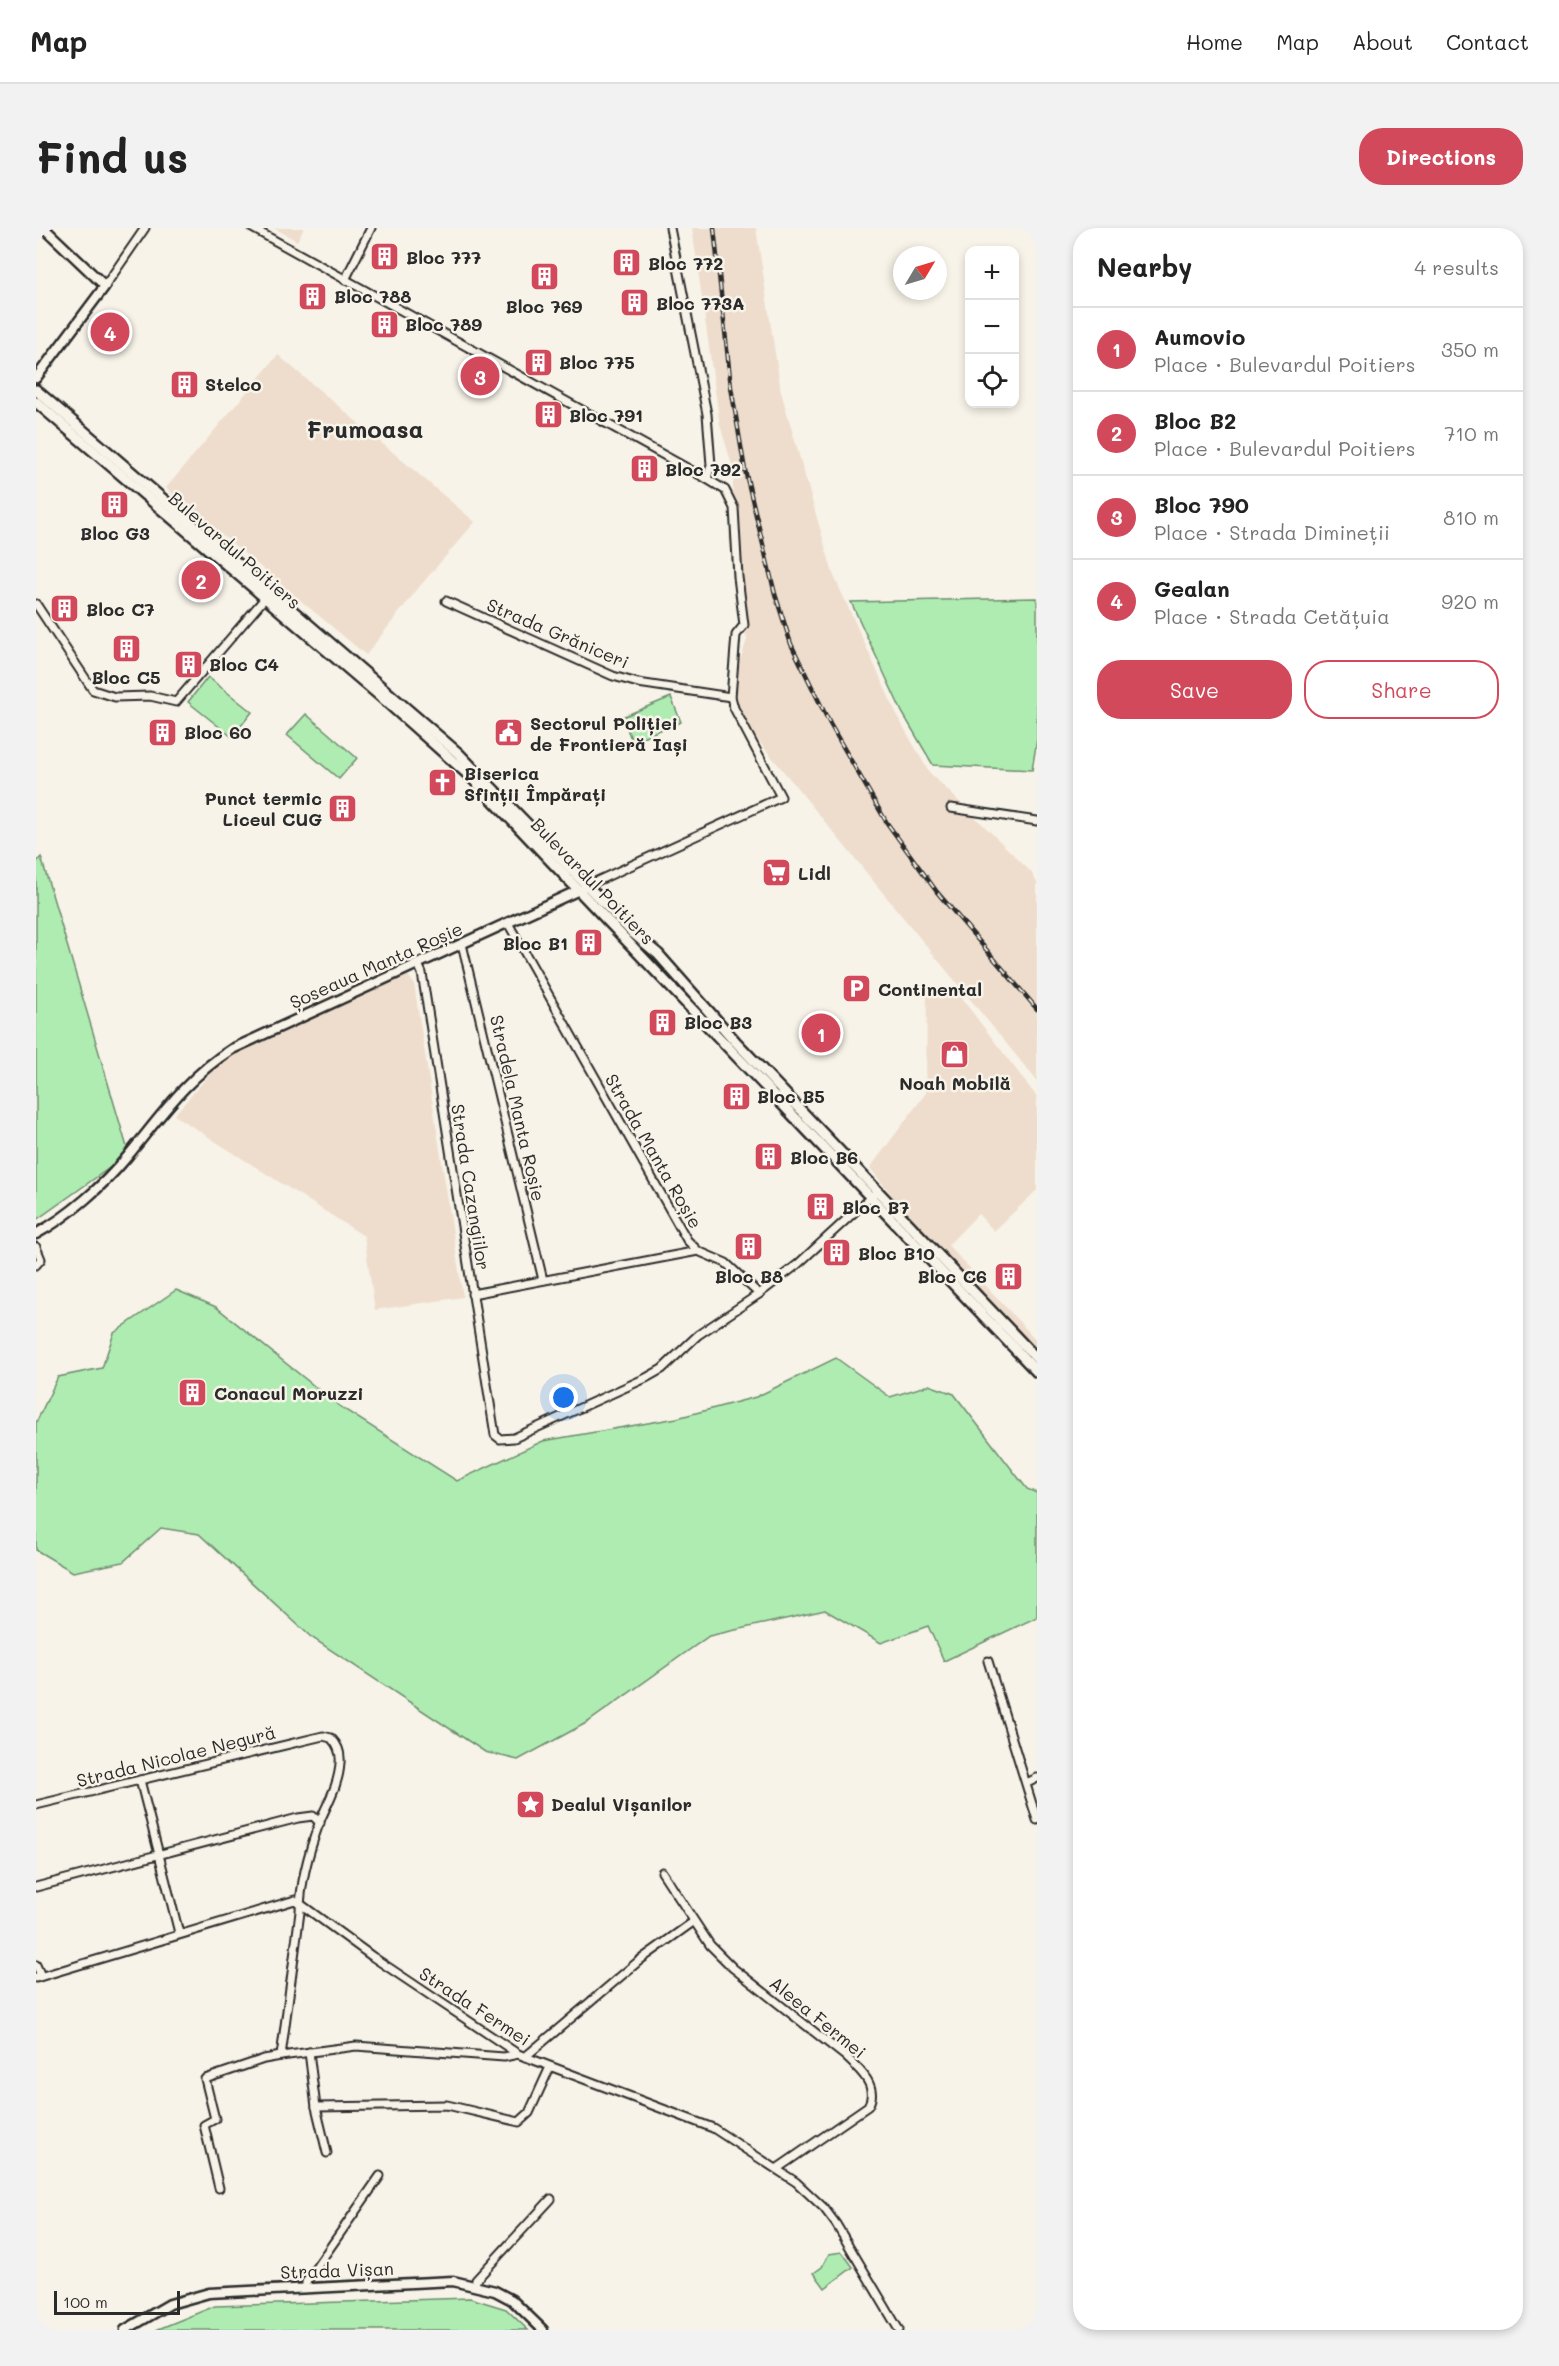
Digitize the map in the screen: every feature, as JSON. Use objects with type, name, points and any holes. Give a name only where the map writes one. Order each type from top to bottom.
[{"type":"main road","name":"Bulevardul Poitiers","points":[[36,390],[458,753],[583,888],[875,1194],[1037,1359]]},
{"type":"main road","name":"Bulevardul Poitiers","points":[[36,402],[452,759],[583,888]]},
{"type":"main road","name":"Bulevardul Poitiers","points":[[875,1194],[1037,1372]]},
{"type":"street","points":[[44,228],[105,286]]},
{"type":"street","points":[[36,378],[146,228]]},
{"type":"street","points":[[252,228],[725,490],[734,508],[738,577],[744,625],[735,635],[731,697]]},
{"type":"street","points":[[345,280],[371,228]]},
{"type":"street","points":[[670,228],[706,414],[711,465],[707,479]]},
{"type":"street","points":[[36,604],[93,690],[115,697],[150,696],[176,702],[265,598]]},
{"type":"street","name":"Strada Grăniceri","points":[[446,601],[613,675],[638,683],[731,697]]},
{"type":"street","name":"Șoseaua Manta Roșie","points":[[36,1234],[98,1187],[125,1160],[178,1092],[208,1064],[232,1049],[781,797],[734,708],[731,697]]},
{"type":"street","points":[[951,808],[1037,821]]},
{"type":"street","name":"Strada Manta Roșie","points":[[508,923],[687,1240],[698,1251],[726,1263],[759,1294]]},
{"type":"street","name":"Stradela Manta Roșie","points":[[462,944],[543,1280]]},
{"type":"street","name":"Strada Cazangiilor","points":[[418,964],[422,973],[472,1294],[698,1251]]},
{"type":"street","points":[[472,1294],[492,1430],[500,1439],[506,1440],[646,1378],[680,1353],[698,1335],[759,1294],[798,1264],[875,1194]]},
{"type":"street","points":[[36,1247],[41,1259],[36,1265]]},
{"type":"street","points":[[988,1660],[1037,1820]]},
{"type":"street","name":"Strada Nicolae Negură","points":[[36,1806],[323,1736],[331,1738],[336,1743],[340,1763],[335,1787],[320,1823]]},
{"type":"street","points":[[1027,1783],[1037,1778]]},
{"type":"street","points":[[140,1780],[179,1933]]},
{"type":"street","points":[[36,1887],[313,1816],[320,1823],[300,1903],[281,2056]]},
{"type":"street","name":"Aleea Fermei","points":[[662,1872],[692,1924],[733,1968],[845,2056],[860,2069],[871,2086],[872,2100],[868,2106],[778,2168]]},
{"type":"street","points":[[36,1965],[39,1977],[179,1933],[295,1900],[300,1903]]},
{"type":"street","name":"Strada Fermei","points":[[300,1903],[373,1957],[521,2056],[713,2128],[778,2168],[818,2202],[836,2224],[899,2330]]},
{"type":"street","points":[[219,2188],[204,2125],[215,2119],[205,2079],[264,2059],[356,2046],[504,2057],[521,2056],[640,1960],[692,1924]]},
{"type":"street","points":[[309,2052],[316,2107],[327,2153]]},
{"type":"street","points":[[316,2107],[439,2105],[519,2122],[529,2113],[550,2067]]},
{"type":"street","points":[[306,2288],[306,2282],[380,2176]]},
{"type":"street","points":[[475,2285],[476,2280],[551,2199]]},
{"type":"street","name":"Strada Vișan","points":[[125,2330],[170,2304],[209,2293],[453,2281],[475,2285],[512,2301],[543,2330]]},
{"type":"shaded area","points":[[274,228],[304,228],[297,241]]},
{"type":"shaded area","points":[[692,228],[756,228],[781,392],[833,574],[899,719],[929,772],[1031,872],[1037,883],[1037,1081],[726,701],[747,640],[729,538],[734,472],[720,425]]},
{"type":"shaded area","points":[[278,355],[475,522],[420,586],[366,655],[166,488]]},
{"type":"shaded area","points":[[408,975],[414,984],[463,1297],[375,1310],[364,1236],[174,1115],[217,1066],[236,1054]]},
{"type":"shaded area","points":[[953,987],[1037,1097],[1037,1190],[994,1231],[978,1214],[948,1245],[1037,1341],[1037,1375],[870,1168],[926,1093],[927,989]]},
{"type":"green space","points":[[1037,598],[1037,739],[1032,770],[933,765],[902,712],[851,602]]},
{"type":"green space","points":[[208,677],[252,712],[232,737],[188,702]]},
{"type":"green space","points":[[671,697],[681,722],[632,741],[622,717]]},
{"type":"green space","points":[[306,714],[357,758],[339,779],[287,735]]},
{"type":"green space","points":[[41,857],[129,1154],[36,1220],[36,863]]},
{"type":"green space","points":[[176,1290],[216,1307],[339,1406],[457,1481],[543,1441],[677,1418],[756,1397],[836,1358],[890,1397],[929,1385],[954,1394],[1027,1489],[1037,1493],[1037,1617],[944,1661],[928,1626],[881,1643],[825,1610],[709,1636],[588,1722],[518,1760],[485,1752],[311,1637],[199,1534],[161,1528],[123,1562],[73,1572],[36,1550],[36,1423],[58,1377],[102,1368],[114,1333]]},
{"type":"green space","points":[[842,2252],[853,2267],[825,2288],[814,2273],[822,2267],[829,2254]]},
{"type":"green space","points":[[470,2298],[506,2309],[528,2330],[156,2330],[215,2306]]},
{"type":"railway","points":[[714,228],[731,387],[745,470],[775,594],[791,644],[830,724],[887,823],[937,892],[1037,1009]]},
{"type":"place","name":"Bloc 777","points":[[385,257]]},
{"type":"place","name":"Bloc 772","points":[[627,263]]},
{"type":"place","name":"Bloc 769","points":[[544,277]]},
{"type":"place","name":"Bloc 788","points":[[313,296]]},
{"type":"place","name":"Bloc 773A","points":[[635,303]]},
{"type":"place","name":"Bloc 789","points":[[384,324]]},
{"type":"place","name":"Gealan","points":[[110,332]]},
{"type":"place","name":"Bloc 775","points":[[538,362]]},
{"type":"place","name":"Bloc 790","points":[[480,376]]},
{"type":"place","name":"Stelco","points":[[184,384]]},
{"type":"place","name":"Bloc 791","points":[[548,415]]},
{"type":"place","name":"Bloc 792","points":[[644,469]]},
{"type":"place","name":"Bloc G3","points":[[115,504]]},
{"type":"place","name":"Bloc B2","points":[[201,580]]},
{"type":"place","name":"Bloc C7","points":[[65,609]]},
{"type":"place","name":"Bloc C5","points":[[126,648]]},
{"type":"place","name":"Bloc C4","points":[[188,664]]},
{"type":"place","name":"Bloc 60","points":[[163,732]]},
{"type":"place","name":"Sectorul Poliției de Frontieră Iași","points":[[509,733]]},
{"type":"place","name":"Biserica Sfinții Împărați","points":[[443,783]]},
{"type":"place","name":"Punct termic Liceul CUG","points":[[343,808]]},
{"type":"place","name":"Lidl","points":[[777,873]]},
{"type":"place","name":"Bloc B1","points":[[589,943]]},
{"type":"place","name":"Continental","points":[[857,989]]},
{"type":"place","name":"Bloc B3","points":[[663,1022]]},
{"type":"place","name":"Aumovio","points":[[821,1033]]},
{"type":"place","name":"Noah Mobilă","points":[[955,1054]]},
{"type":"place","name":"Bloc B5","points":[[736,1096]]},
{"type":"place","name":"Bloc B6","points":[[769,1157]]},
{"type":"place","name":"Bloc B7","points":[[821,1207]]},
{"type":"place","name":"Bloc B8","points":[[749,1247]]},
{"type":"place","name":"Bloc B10","points":[[837,1253]]},
{"type":"place","name":"Bloc C6","points":[[1008,1276]]},
{"type":"place","name":"Conacul Moruzzi","points":[[193,1393]]},
{"type":"place","name":"Dealul Vișanilor","points":[[530,1804]]},
{"type":"district","name":"Frumoasa","points":[[365,428]]}]
